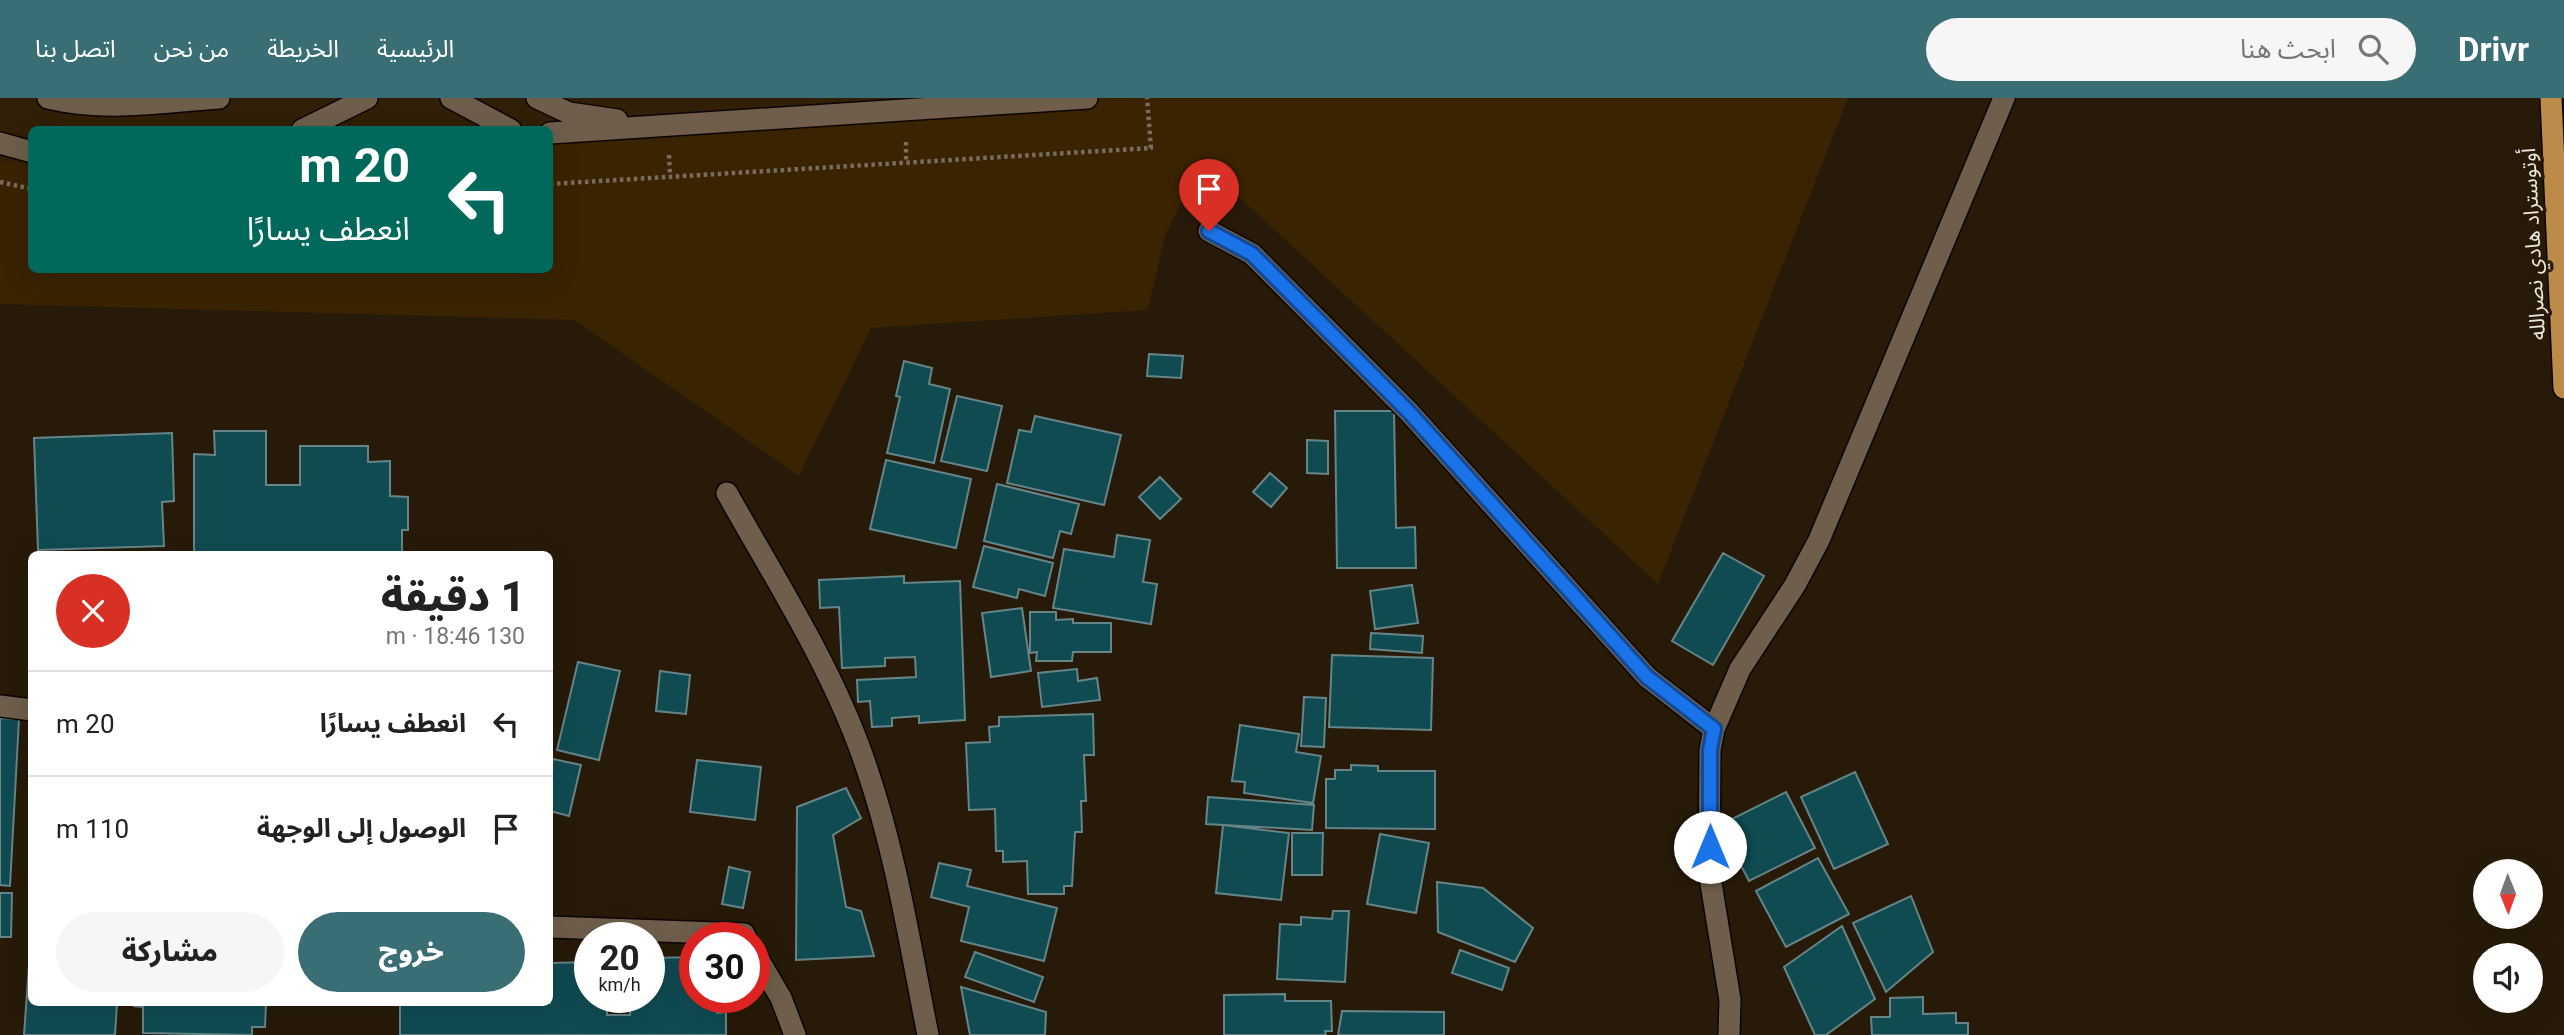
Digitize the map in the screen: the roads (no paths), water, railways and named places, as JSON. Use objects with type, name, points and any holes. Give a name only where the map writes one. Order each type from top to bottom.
[{"type":"highway","name":"أوتوستراد هادي نصرالله","points":[[2551,98],[2564,388]]},
{"type":"street","points":[[48,98],[106,107],[141,107],[219,98]]},
{"type":"street","points":[[310,126],[367,98]]},
{"type":"street","points":[[451,98],[504,126]]},
{"type":"street","points":[[537,98],[569,113],[668,127]]},
{"type":"street","points":[[553,133],[1087,98]]},
{"type":"street","points":[[1729,1035],[1730,1000],[1709,871],[1710,750],[1714,729],[1740,669],[1795,585],[1819,540],[2004,98]]},
{"type":"street","points":[[0,143],[28,151]]},
{"type":"street","points":[[1209,231],[1252,254],[1409,412],[1647,677],[1714,729]]},
{"type":"street","points":[[727,492],[830,680],[866,766],[894,866],[928,1035]]},
{"type":"street","points":[[0,706],[28,710]]},
{"type":"street","points":[[553,927],[679,932]]},
{"type":"street","points":[[770,979],[781,998],[794,1035]]}]
